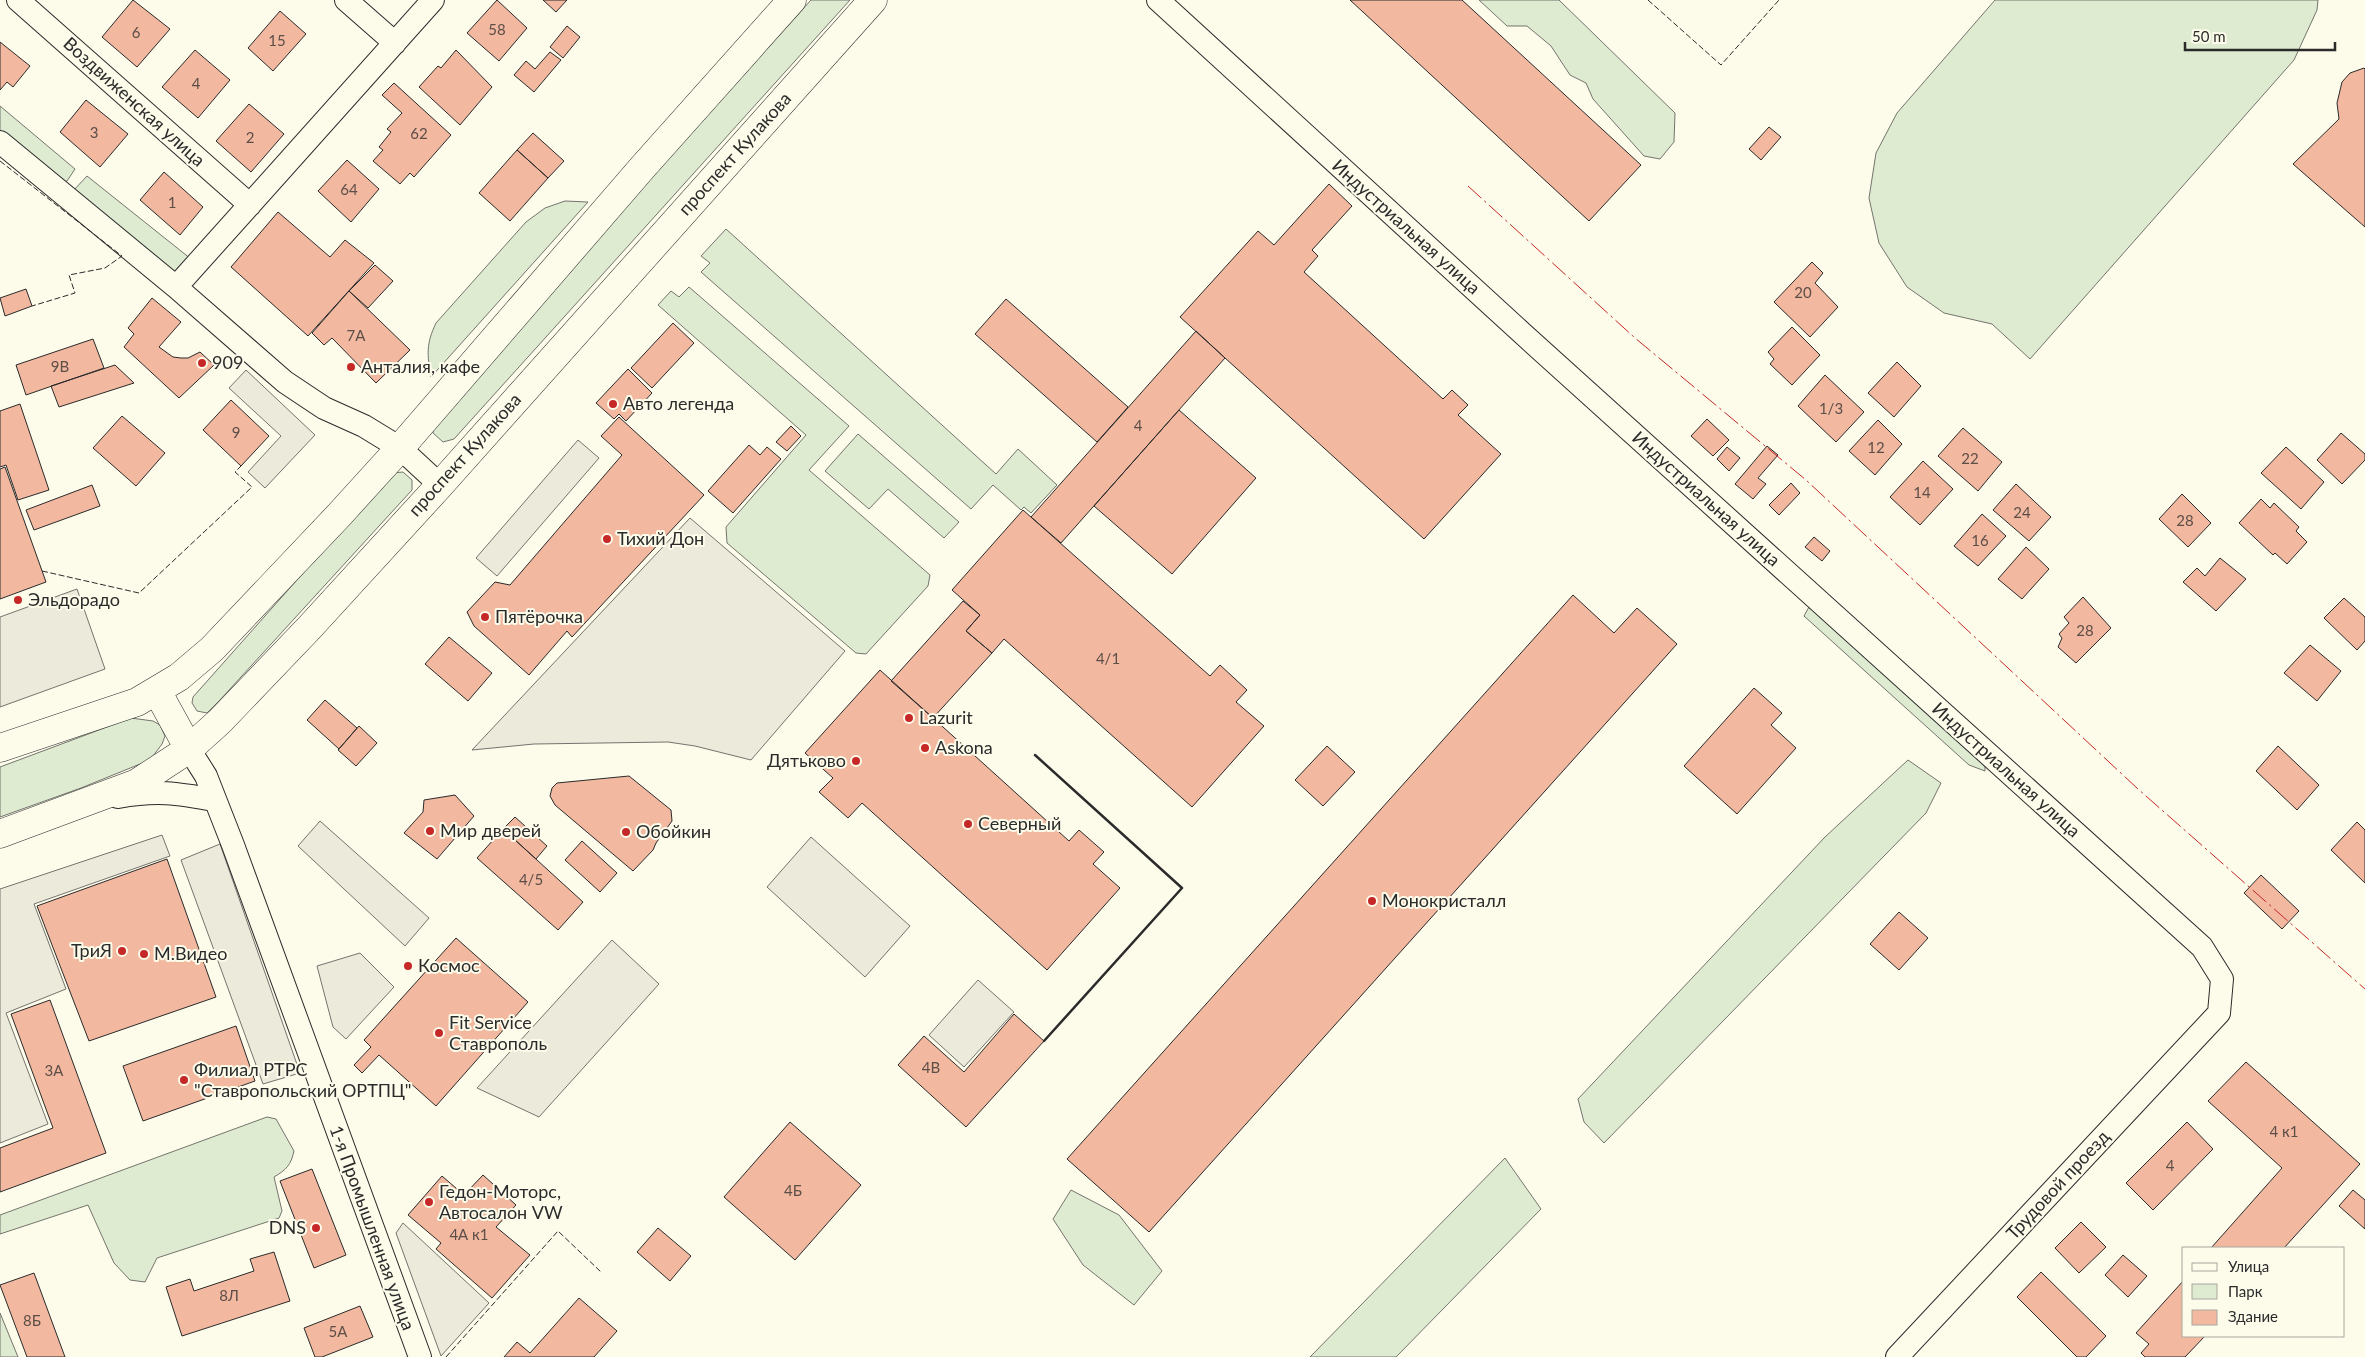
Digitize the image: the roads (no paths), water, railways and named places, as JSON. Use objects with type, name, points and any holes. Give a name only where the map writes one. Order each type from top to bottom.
[{"type":"main road","points":[[0,748],[137,702],[179,678],[223,639],[400,448],[642,168],[792,0]]},
{"type":"main road","name":"проспект Кулакова","points":[[0,834],[137,783],[190,749],[220,721],[310,627],[440,485],[874,0]]},
{"type":"main road","points":[[157,691],[190,749]]},
{"type":"street","name":"Воздвиженская улица","points":[[18,0],[250,205]]},
{"type":"street","points":[[346,0],[395,43]]},
{"type":"street","points":[[176,287],[433,0]]},
{"type":"street","name":"Индустриальная улица","points":[[1158,0],[1530,340],[2202,947],[2222,979],[2219,1013]]},
{"type":"street","points":[[0,142],[176,287],[285,382],[324,408],[364,426],[400,448],[440,485]]},
{"type":"street","points":[[206,776],[211,748],[220,721]]},
{"type":"street","points":[[190,749],[206,776],[233,845]]},
{"type":"street","points":[[90,802],[144,792],[170,792],[214,800]]},
{"type":"street","points":[[170,792],[197,805],[221,828],[233,845]]},
{"type":"street","name":"1-я Промышленная улица","points":[[233,845],[420,1357]]},
{"type":"street","name":"Трудовой проезд","points":[[1897,1357],[2219,1013]]},
{"type":"place","name":"909","points":[[202,363]]},
{"type":"place","name":"Анталия, кафе","points":[[351,367]]},
{"type":"place","name":"Авто легенда","points":[[613,404]]},
{"type":"place","name":"Тихий Дон","points":[[607,539]]},
{"type":"place","name":"Эльдорадо","points":[[18,600]]},
{"type":"place","name":"Пятёрочка","points":[[485,617]]},
{"type":"place","name":"Lazurit","points":[[909,718]]},
{"type":"place","name":"Askona","points":[[925,748]]},
{"type":"place","name":"Дятьково","points":[[856,761]]},
{"type":"place","name":"Северный","points":[[968,824]]},
{"type":"place","name":"Мир дверей","points":[[430,831]]},
{"type":"place","name":"Обойкин","points":[[626,832]]},
{"type":"place","name":"Монокристалл","points":[[1372,901]]},
{"type":"place","name":"ТриЯ","points":[[122,951]]},
{"type":"place","name":"М.Видео","points":[[144,954]]},
{"type":"place","name":"Космос","points":[[408,966]]},
{"type":"place","name":"Fit Service Ставрополь","points":[[439,1033]]},
{"type":"place","name":"Филиал РТРС \"Ставропольский ОРТПЦ\"","points":[[184,1080]]},
{"type":"place","name":"Гедон-Моторс, Автосалон VW","points":[[429,1202]]},
{"type":"place","name":"DNS","points":[[316,1228]]}]
